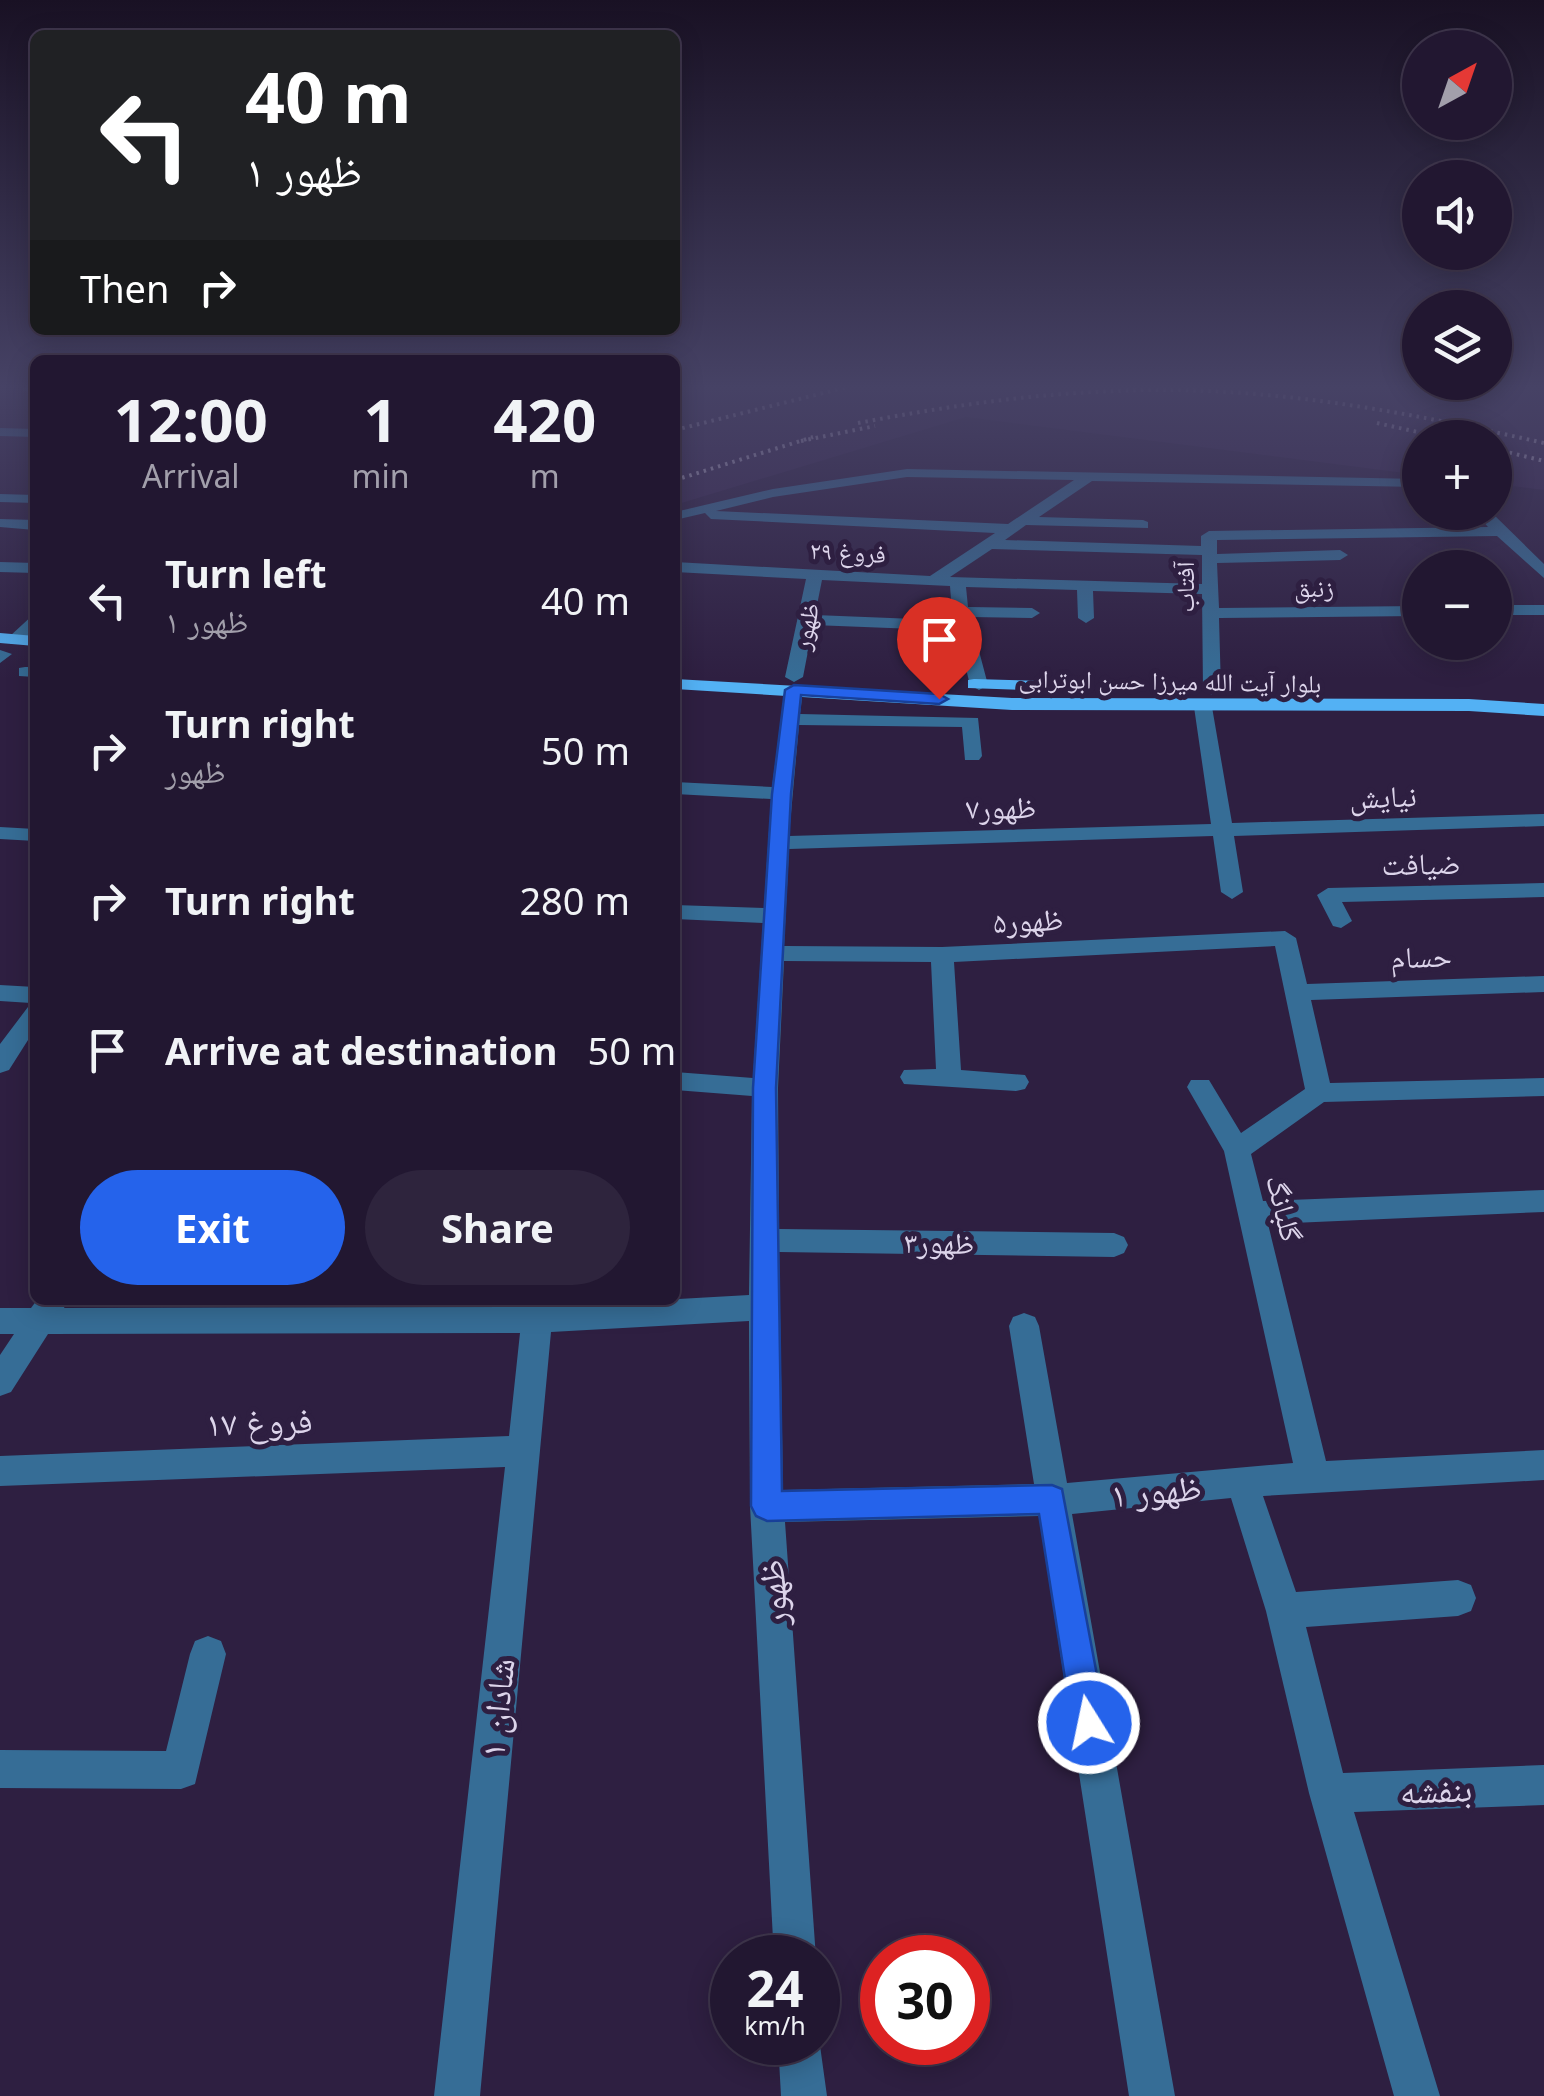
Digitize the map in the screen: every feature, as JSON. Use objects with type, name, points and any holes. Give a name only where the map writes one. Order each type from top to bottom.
[{"type":"main road","points":[[9,647],[30,665]]},
{"type":"main road","name":"بلوار آیت الله میرزا حسن ابوترابی","points":[[680,672],[793,695],[979,684],[1208,698],[1544,710]]},
{"type":"main road","name":"بلوار آیت الله میرزا حسن ابوترابی","points":[[680,684],[793,695],[1012,704],[1544,694]]},
{"type":"street","points":[[680,515],[830,484]]},
{"type":"street","points":[[933,581],[1079,484]]},
{"type":"street","points":[[0,498],[30,499]]},
{"type":"street","points":[[680,515],[1144,525]]},
{"type":"street","points":[[0,523],[30,525]]},
{"type":"street","points":[[1501,530],[1544,572]]},
{"type":"street","name":"آفتاب","points":[[1232,892],[1208,698],[1208,536],[1501,530]]},
{"type":"street","points":[[990,544],[1209,555],[1340,555]]},
{"type":"street","points":[[0,567],[30,568]]},
{"type":"street","name":"فروغ ۲۹","points":[[680,567],[933,581],[1208,589]]},
{"type":"street","name":"ظهور","points":[[794,1935],[767,1506],[765,1088],[782,794],[793,695],[816,574]]},
{"type":"street","points":[[958,582],[960,612],[979,684]]},
{"type":"street","points":[[1084,586],[1086,618]]},
{"type":"street","points":[[1512,610],[1544,610]]},
{"type":"street","name":"زنبق","points":[[1208,614],[1402,611]]},
{"type":"street","points":[[960,612],[1032,614]]},
{"type":"street","points":[[806,620],[916,624]]},
{"type":"street","points":[[9,647],[30,624]]},
{"type":"street","points":[[793,695],[971,722],[972,756]]},
{"type":"street","points":[[680,788],[782,794]]},
{"type":"street","name":"نيايش","points":[[1224,832],[1544,820]]},
{"type":"street","name":"ظهور۷","points":[[780,842],[1224,832]]},
{"type":"street","points":[[0,833],[30,835]]},
{"type":"street","name":"ضیافت","points":[[1341,921],[1328,895],[1544,890]]},
{"type":"street","points":[[680,912],[774,916]]},
{"type":"street","name":"ظهور۵","points":[[775,953],[942,955],[1285,938],[1299,992]]},
{"type":"street","points":[[942,955],[949,1079]]},
{"type":"street","name":"حسام","points":[[1299,992],[1544,984]]},
{"type":"street","points":[[1299,992],[1318,1094],[1544,1087]]},
{"type":"street","points":[[0,994],[30,995]]},
{"type":"street","points":[[0,1064],[30,1018]]},
{"type":"street","points":[[913,1077],[1016,1082]]},
{"type":"street","points":[[680,1081],[765,1088]]},
{"type":"street","points":[[1200,1086],[1237,1150]]},
{"type":"street","name":"گلبانگ","points":[[1313,1476],[1237,1150],[1318,1094]]},
{"type":"street","points":[[1254,1213],[1544,1201]]},
{"type":"street","name":"ظهور۳","points":[[764,1240],[1114,1245]]},
{"type":"street","points":[[0,1321],[46,1311],[537,1320],[764,1306]]},
{"type":"street","points":[[0,1382],[46,1311]]},
{"type":"street","name":"شادان ۱","points":[[456,2096],[537,1320]]},
{"type":"street","points":[[1024,1326],[1152,2096]]},
{"type":"street","name":"فروغ ۱۷","points":[[0,1471],[522,1452]]},
{"type":"street","name":"ظهور ۱","points":[[767,1506],[1052,1500],[1242,1481],[1544,1465]]},
{"type":"street","points":[[1242,1481],[1284,1611],[1329,1793],[1417,2096]]},
{"type":"street","points":[[1284,1611],[1458,1598]]},
{"type":"street","points":[[0,1770],[181,1770],[208,1654]]},
{"type":"street","name":"بنفشه","points":[[1329,1793],[1544,1786]]},
{"type":"street","points":[[802,2065],[804,2096]]},
{"type":"shaded area","points":[[680,484],[745,484],[680,503]]},
{"type":"shaded area","points":[[1512,484],[1544,484],[1544,490],[1512,486]]},
{"type":"route","points":[[939,699],[794,690],[782,794],[765,1088],[767,1506],[1052,1500],[1089,1723]]}]
